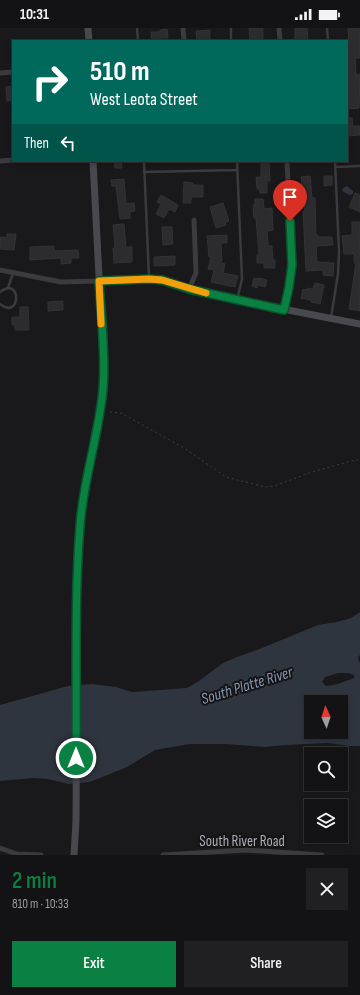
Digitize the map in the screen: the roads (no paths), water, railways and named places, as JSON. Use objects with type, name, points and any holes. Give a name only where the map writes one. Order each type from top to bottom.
[{"type":"main road","points":[[88,28],[89,40]]},
{"type":"main road","points":[[74,855],[76,820],[77,588],[80,525],[83,500],[98,424],[104,372],[93,162]]},
{"type":"main road","points":[[99,281],[149,279],[162,280],[189,289],[237,300],[360,324]]},
{"type":"street","points":[[183,28],[184,40]]},
{"type":"street","points":[[280,28],[280,40]]},
{"type":"street","points":[[0,73],[12,72]]},
{"type":"street","points":[[0,161],[12,160]]},
{"type":"street","points":[[284,310],[292,265],[287,162]]},
{"type":"street","points":[[189,289],[196,272],[194,220]]},
{"type":"street","points":[[0,270],[61,282],[99,281]]},
{"type":"street","points":[[0,848],[17,854],[41,855]]},
{"type":"street","name":"South River Road","points":[[163,855],[245,850],[322,855]]},
{"type":"lane","points":[[137,28],[138,40]]},
{"type":"lane","points":[[231,28],[231,40]]},
{"type":"lane","points":[[327,28],[328,40]]},
{"type":"lane","points":[[144,162],[149,279]]},
{"type":"lane","points":[[237,162],[242,279],[237,300]]},
{"type":"lane","points":[[331,319],[338,274],[339,252],[335,162]]},
{"type":"lane","points":[[335,168],[360,166]]},
{"type":"lane","points":[[144,172],[237,170]]},
{"type":"lane","points":[[8,288],[13,272]]},
{"type":"lane","points":[[0,292],[3,289],[8,288],[13,290],[17,299],[15,304],[11,307],[6,308],[0,304]]},
{"type":"water","points":[[347,186],[353,191],[353,194],[348,195],[342,191],[343,188]]},
{"type":"water","name":"South Platte River","points":[[360,612],[360,655],[358,657],[360,664],[360,746],[328,743],[265,747],[225,744],[190,744],[155,750],[127,767],[90,782],[68,784],[48,779],[34,778],[0,781],[0,705],[68,686],[92,684],[116,687],[132,692],[187,688],[223,663],[318,625],[351,618]],"holes":[[[338,673],[348,673],[354,675],[354,678],[326,686],[322,682],[325,677]]]}]
